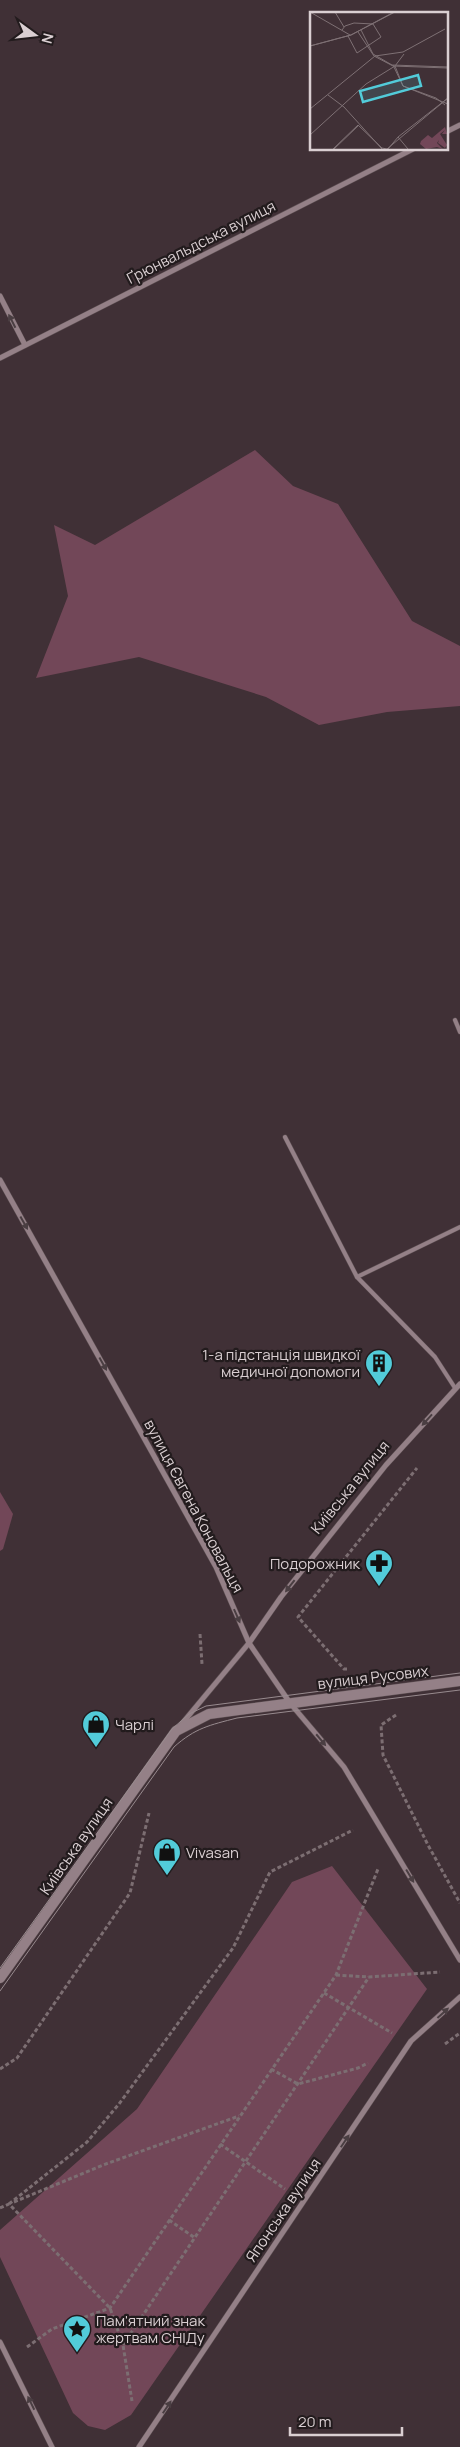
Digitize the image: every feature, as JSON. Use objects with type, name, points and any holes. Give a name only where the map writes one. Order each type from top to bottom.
[{"type":"main road","name":"вулиця Русових","points":[[290,1703],[460,1681]]},
{"type":"main road","name":"Київська вулиця","points":[[0,1978],[176,1731],[208,1714],[290,1703]]},
{"type":"street","points":[[448,131],[460,125]]},
{"type":"street","name":"Ґрюнвальдська вулиця","points":[[0,358],[411,150]]},
{"type":"street","points":[[0,296],[25,345]]},
{"type":"street","name":"вулиця Євгена Коновальця","points":[[0,1180],[216,1567],[249,1643],[290,1703],[344,1767],[460,1960]]},
{"type":"street","name":"Київська вулиця","points":[[176,1731],[249,1643],[281,1597],[386,1465],[460,1384]]},
{"type":"street","name":"Японська вулиця","points":[[139,2447],[411,2041],[460,1998]]},
{"type":"street","points":[[0,2342],[52,2447]]},
{"type":"lane","points":[[455,1020],[460,1032]]},
{"type":"lane","points":[[285,1137],[357,1277],[435,1357],[455,1388]]},
{"type":"lane","points":[[357,1277],[460,1227]]},
{"type":"path","points":[[354,1668],[344,1669],[298,1617],[419,1465]]},
{"type":"path","points":[[402,1711],[381,1725],[383,1755],[428,1845],[460,1903]]},
{"type":"path","points":[[0,2069],[18,2058],[130,1893],[150,1812]]},
{"type":"path","points":[[9,2204],[87,2142],[119,2104],[233,1948],[270,1872],[353,1830]]},
{"type":"path","points":[[10,2359],[52,2329],[110,2308],[336,1975],[378,1869]]},
{"type":"path","points":[[336,1975],[369,1977],[440,1972]]},
{"type":"path","points":[[123,2345],[369,1977]]},
{"type":"path","points":[[324,1993],[383,2028],[411,2041]]},
{"type":"path","points":[[271,2069],[298,2084],[358,2068],[411,2041]]},
{"type":"path","points":[[0,2208],[103,2164],[240,2115]]},
{"type":"path","points":[[220,2144],[304,2203]]},
{"type":"path","points":[[9,2204],[110,2308],[123,2345],[132,2401]]},
{"type":"path","points":[[169,2220],[195,2238]]},
{"type":"shaded area","points":[[255,450],[293,486],[338,504],[412,621],[460,646],[460,706],[387,712],[319,725],[266,697],[139,657],[36,678],[68,596],[54,525],[95,545]]},
{"type":"shaded area","points":[[0,1492],[13,1514],[3,1549],[0,1551]]},
{"type":"shaded area","points":[[332,1866],[427,1989],[131,2415],[105,2430],[88,2426],[73,2413],[0,2257],[0,2230],[137,2109],[292,1882]]},
{"type":"tram line","points":[[0,1968],[172,1729],[189,1714],[206,1706],[460,1673]]},
{"type":"tram line","points":[[0,1991],[174,1747],[189,1735],[211,1725],[237,1718],[460,1690]]},
{"type":"place","name":"1-а підстанція швидкої медичної допомоги","points":[[379,1387]]},
{"type":"place","name":"Подорожник","points":[[379,1587]]},
{"type":"place","name":"Чарлі","points":[[96,1748]]},
{"type":"place","name":"Vivasan","points":[[167,1876]]},
{"type":"place","name":"Пам'ятний знак жертвам СНІДу","points":[[77,2353]]}]
